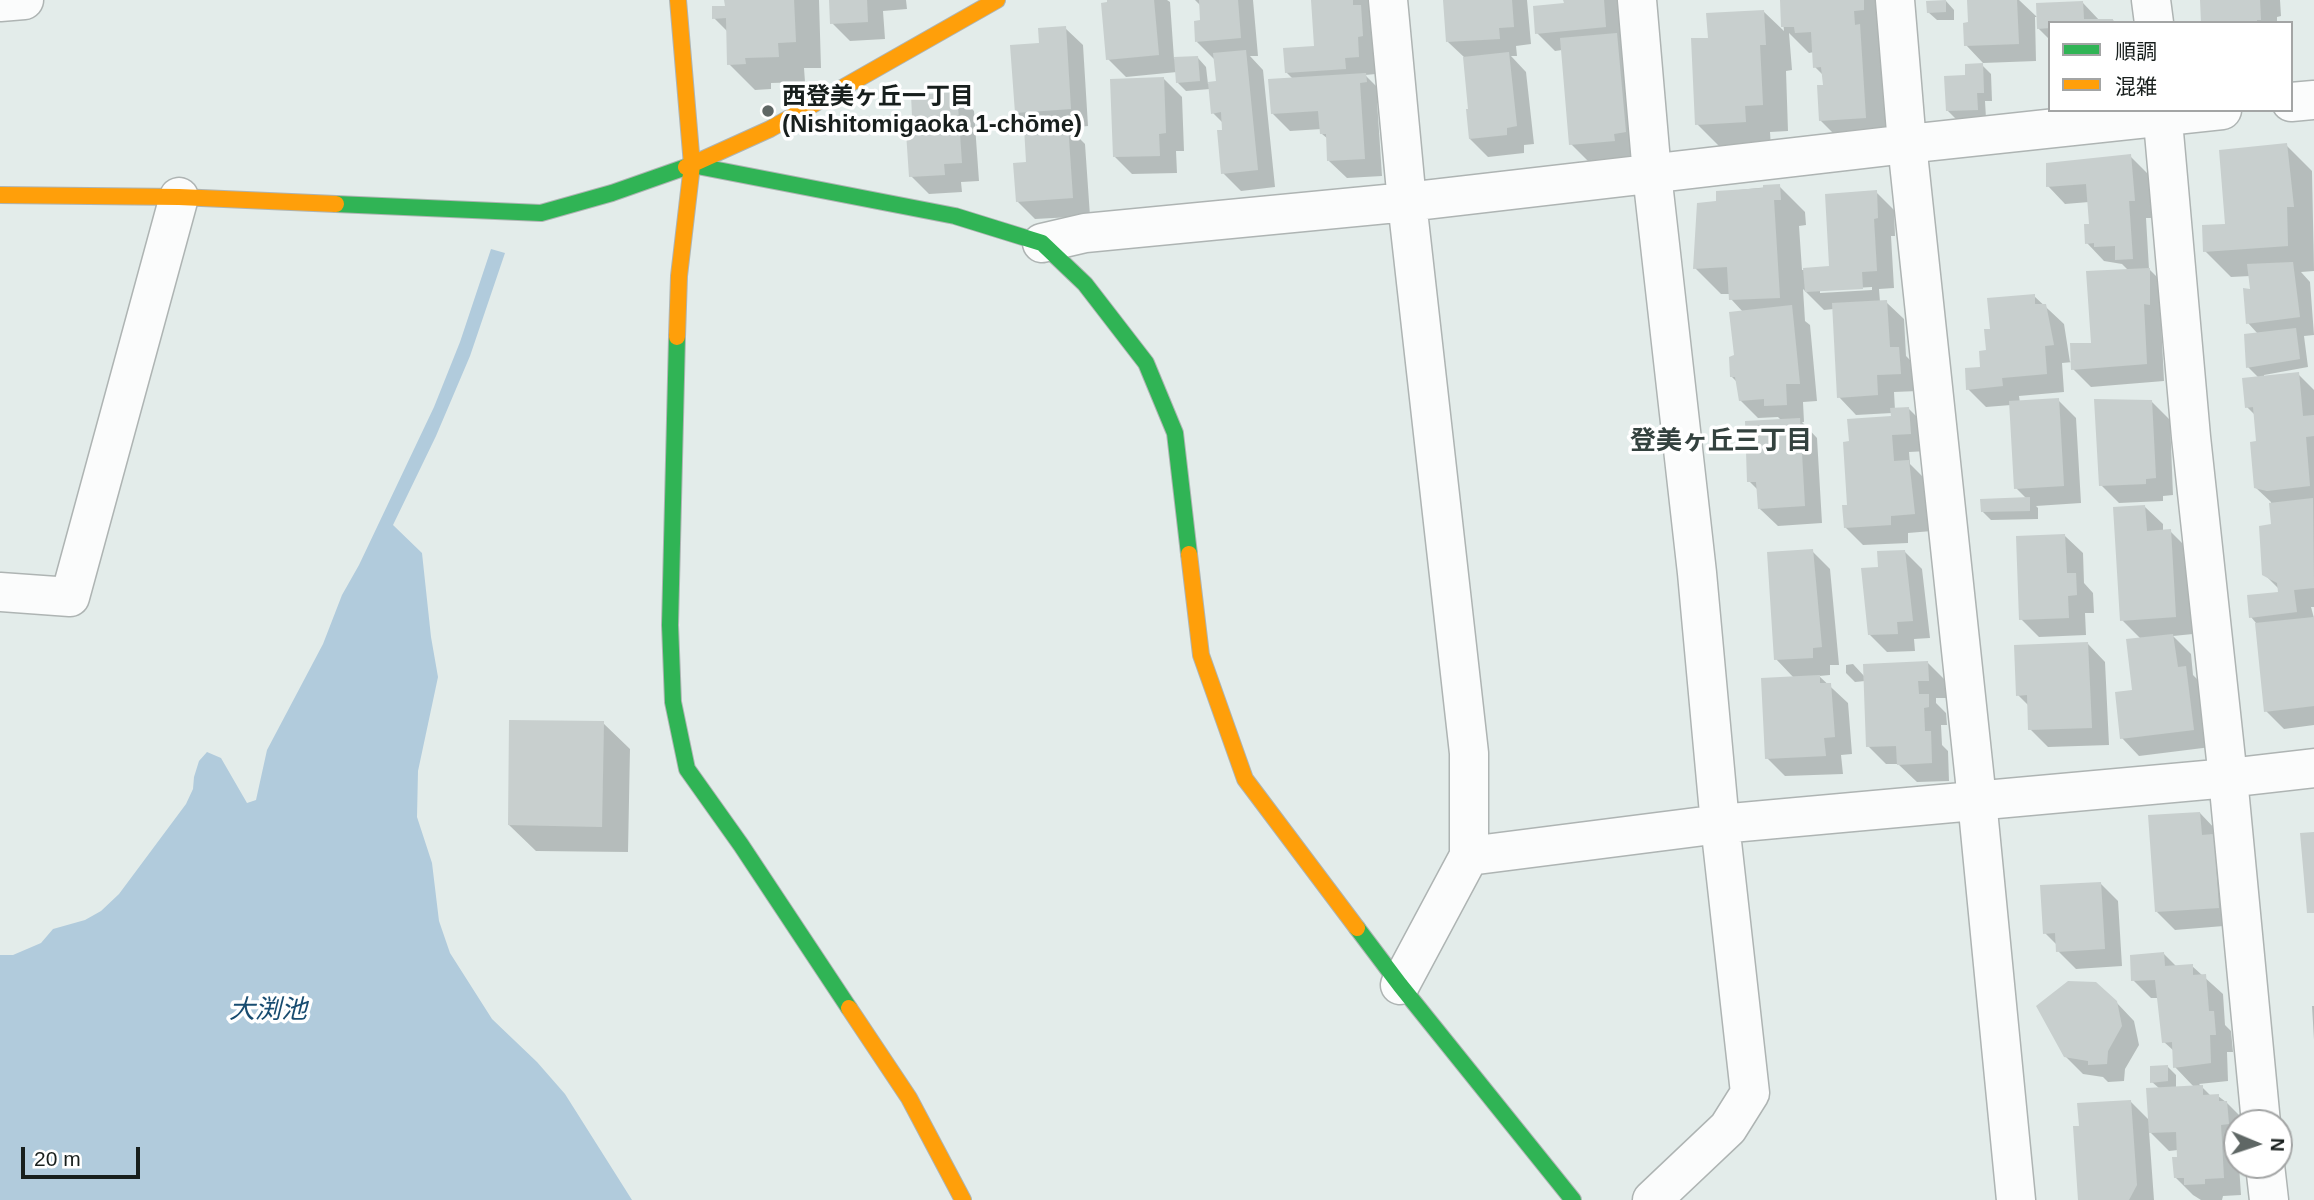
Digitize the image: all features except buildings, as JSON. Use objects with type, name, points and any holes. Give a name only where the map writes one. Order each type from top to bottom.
[{"type":"street","points":[[0,2],[24,0]]},
{"type":"street","points":[[678,0],[692,165],[679,276],[670,625],[673,702],[687,769],[741,845],[909,1098],[963,1200]]},
{"type":"street","points":[[0,195],[179,197],[541,213],[612,193],[692,165],[770,129],[997,0]]},
{"type":"street","points":[[1388,0],[1407,202],[1469,753],[1469,856],[1400,985]]},
{"type":"street","points":[[1637,0],[1652,174],[1698,573],[1720,824],[1750,1093],[1728,1128],[1652,1200]]},
{"type":"street","points":[[1895,0],[1907,144],[1977,800],[2016,1200]]},
{"type":"street","points":[[2151,0],[2154,21]]},
{"type":"street","points":[[2293,102],[2314,100]]},
{"type":"street","points":[[1042,243],[1085,233],[1407,202],[2192,112]]},
{"type":"street","points":[[2163,114],[2191,437],[2228,778],[2260,1109]]},
{"type":"street","points":[[692,165],[955,216],[1042,243],[1085,284],[1146,363],[1175,433],[1201,655],[1245,779],[1400,985],[1573,1200]]},
{"type":"street","points":[[0,592],[70,597],[179,197]]},
{"type":"street","points":[[1469,856],[1720,824],[2314,768]]},
{"type":"street","points":[[2267,1179],[2269,1200]]},
{"type":"water","name":"大渕池","points":[[491,249],[505,253],[470,356],[436,436],[393,525],[422,553],[438,677],[418,771],[417,817],[432,863],[439,921],[450,953],[492,1019],[537,1062],[565,1094],[632,1200],[0,1200],[0,955],[13,955],[41,943],[53,929],[85,920],[101,911],[119,894],[186,804],[193,789],[199,761],[207,752],[221,758],[247,803],[256,800],[267,750],[323,644],[342,595],[434,407],[460,342]]},
{"type":"traffic: fast","points":[[692,165],[955,216],[1042,243],[1085,284],[1146,363],[1175,433],[1189,554]]},
{"type":"traffic: fast","points":[[336,204],[541,213],[612,193],[686,167]]},
{"type":"traffic: fast","points":[[677,337],[670,625],[673,702],[687,769],[849,1008]]},
{"type":"traffic: fast","points":[[1357,928],[1573,1200]]},
{"type":"traffic: slow","points":[[677,337],[679,276],[692,165],[678,0]]},
{"type":"traffic: slow","points":[[686,167],[770,129],[997,0]]},
{"type":"traffic: slow","points":[[0,195],[179,197],[336,204]]},
{"type":"traffic: slow","points":[[1189,554],[1201,655],[1245,779],[1357,928]]},
{"type":"traffic: slow","points":[[849,1008],[909,1098],[963,1200]]},
{"type":"place","name":"西登美ヶ丘一丁目 (Nishitomigaoka 1-chōme)","points":[[768,111]]},
{"type":"district","name":"登美ヶ丘三丁目","points":[[1721,442]]}]
